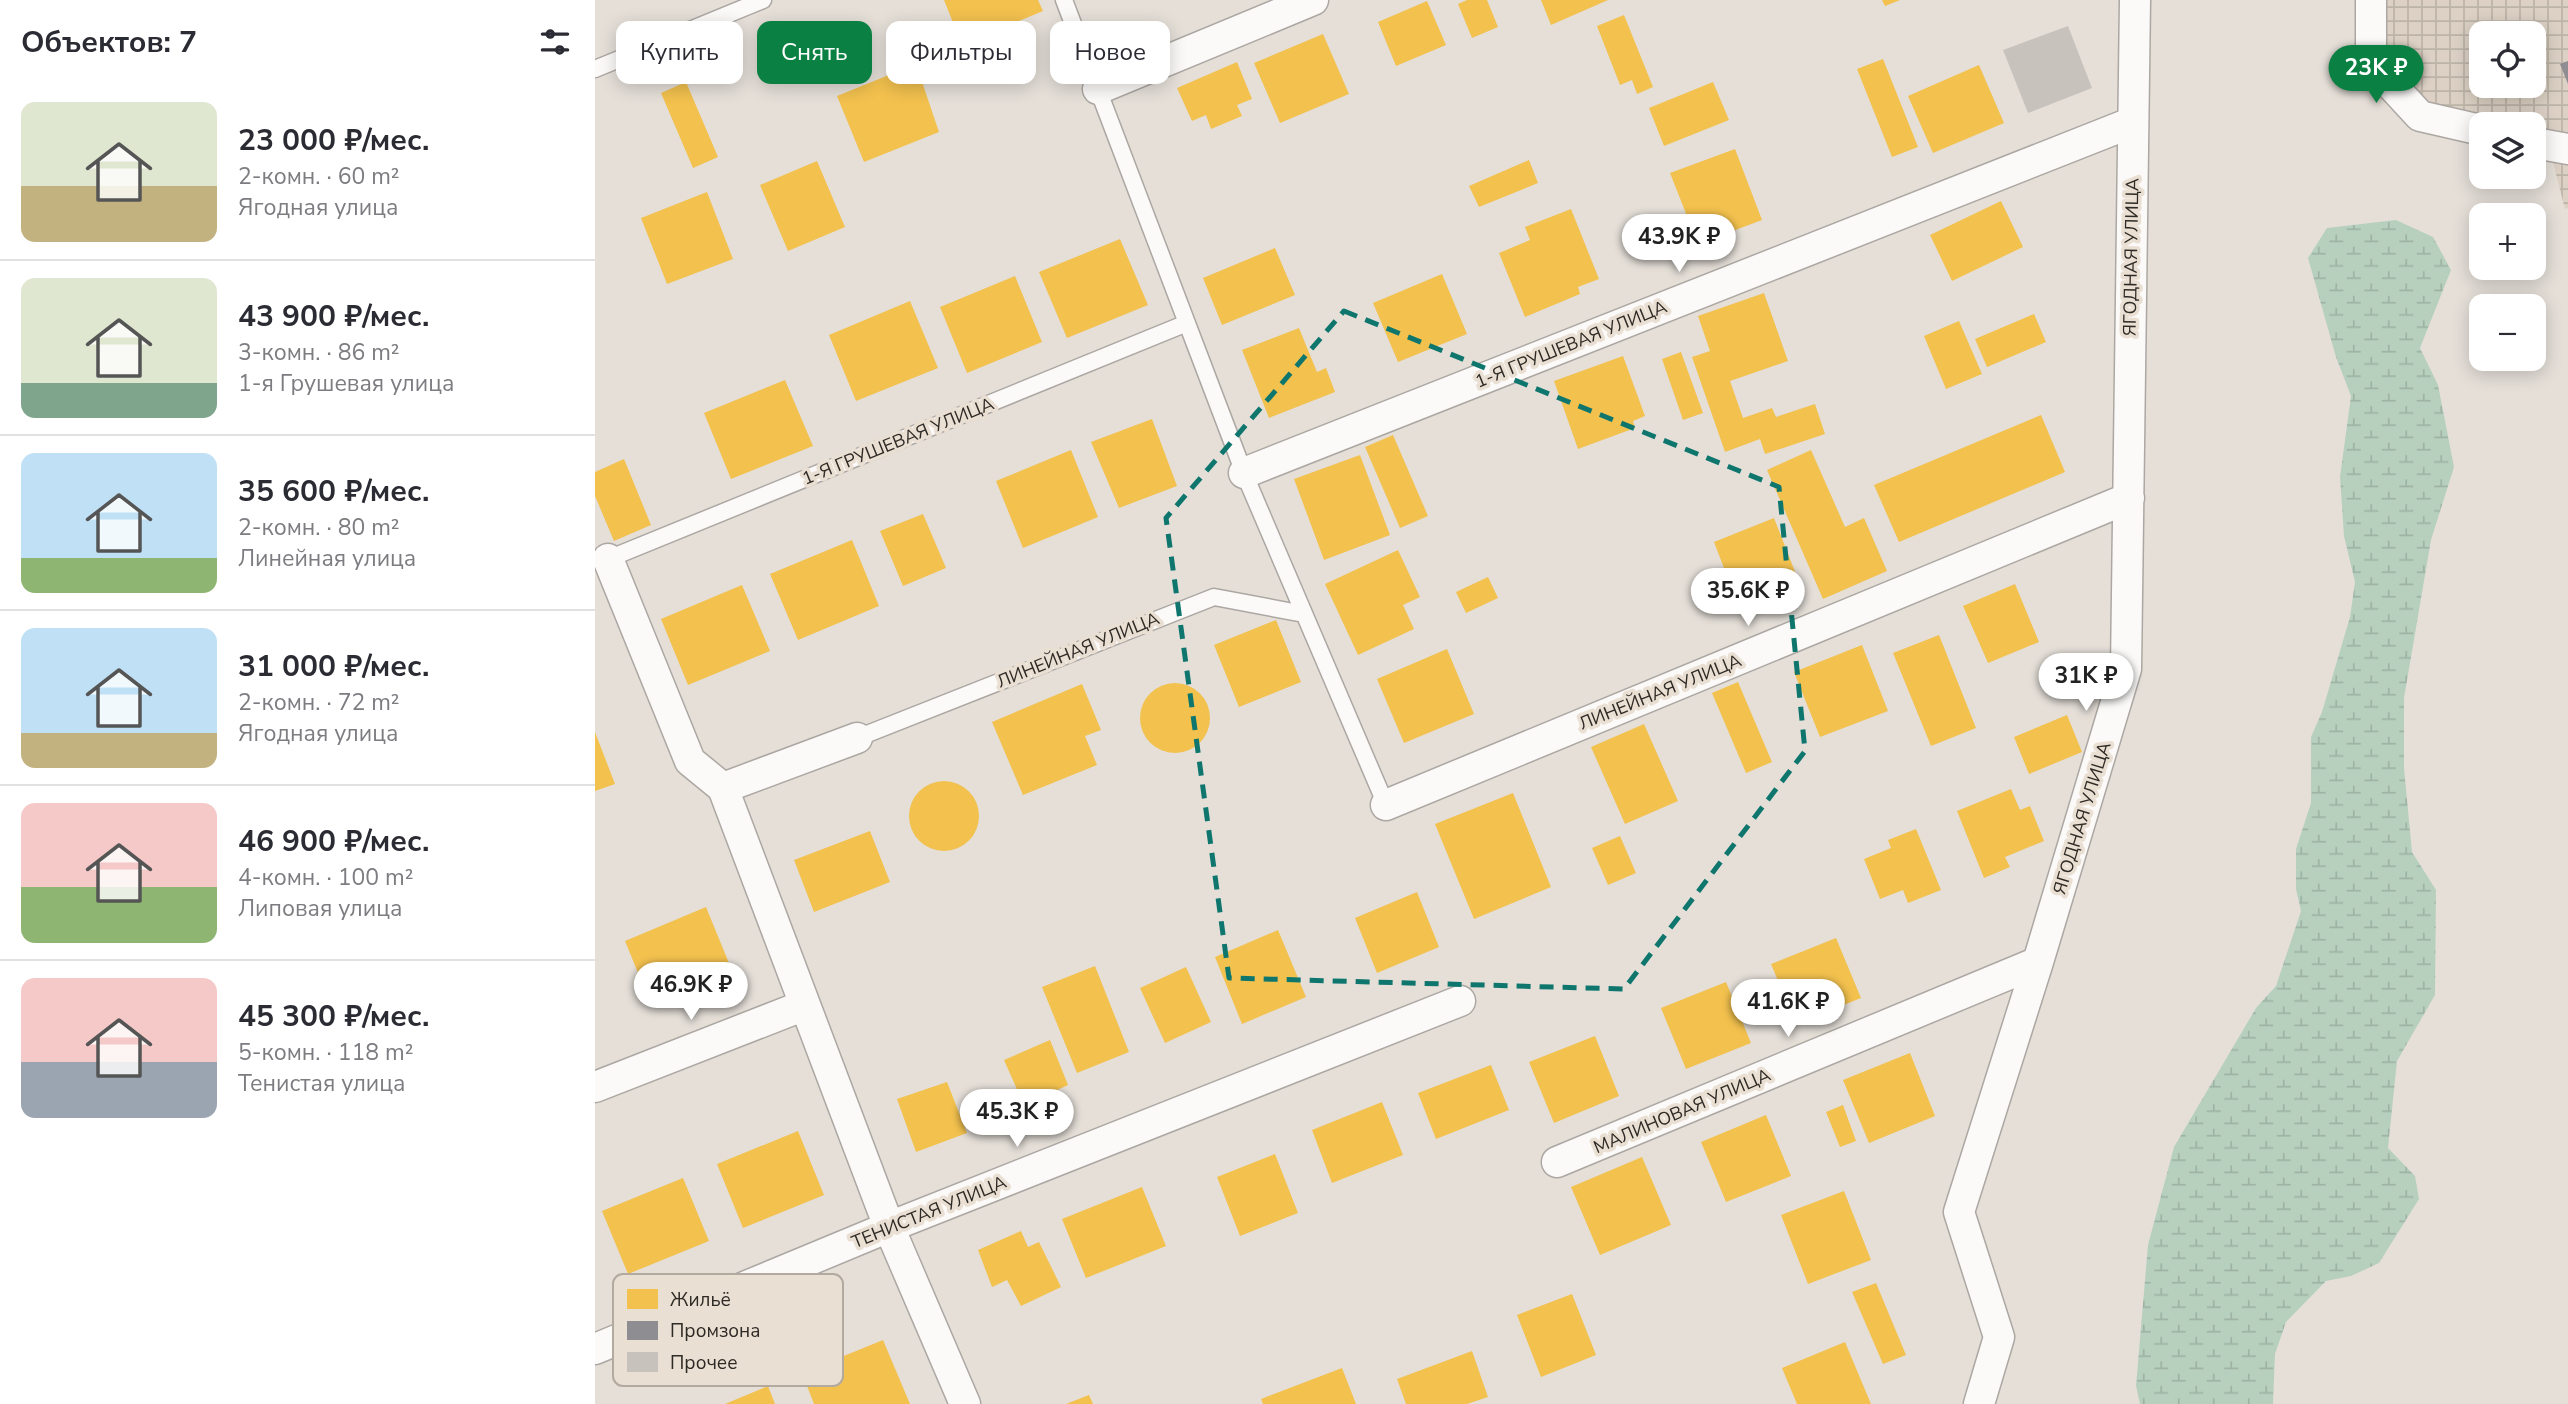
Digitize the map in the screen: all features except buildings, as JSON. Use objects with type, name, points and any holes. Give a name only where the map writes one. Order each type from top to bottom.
[{"type":"street","points":[[1098,89],[1313,0]]},
{"type":"street","name":"ЯГОДНАЯ УЛИЦА","points":[[1979,1404],[1999,1337],[1959,1212],[2126,669],[2135,0]]},
{"type":"street","points":[[2371,0],[2371,63],[2420,116],[2469,128]]},
{"type":"street","name":"1-Я ГРУШЕВАЯ УЛИЦА","points":[[1244,473],[2133,122]]},
{"type":"street","points":[[2546,145],[2568,149]]},
{"type":"street","name":"ЛИНЕЙНАЯ УЛИЦА","points":[[1386,805],[2129,498]]},
{"type":"street","points":[[608,559],[690,761],[723,788],[889,1227],[965,1404]]},
{"type":"street","points":[[723,788],[857,738]]},
{"type":"street","name":"МАЛИНОВАЯ УЛИЦА","points":[[1557,1163],[2038,962]]},
{"type":"street","name":"ТЕНИСТАЯ УЛИЦА","points":[[776,1274],[1460,1001]]},
{"type":"street","points":[[595,1087],[805,1005]]},
{"type":"street","name":"ТЕНИСТАЯ УЛИЦА","points":[[595,1349],[613,1342]]},
{"type":"lane","points":[[595,69],[763,0]]},
{"type":"lane","points":[[1064,0],[1244,473],[1386,805]]},
{"type":"lane","name":"1-Я ГРУШЕВАЯ УЛИЦА","points":[[608,559],[1187,323]]},
{"type":"lane","name":"ЛИНЕЙНАЯ УЛИЦА","points":[[857,738],[1213,597],[1304,614]]},
{"type":"highlighted area","points":[[1344,311],[1779,487],[1805,751],[1624,989],[1229,978],[1166,518]]},
{"type":"shaded area","points":[[2371,0],[2568,0],[2568,208],[2565,209],[2549,147],[2546,146],[2546,112],[2469,112],[2469,122],[2420,116],[2371,63]]},
{"type":"green space","points":[[2396,220],[2433,237],[2451,270],[2420,348],[2438,385],[2454,467],[2431,540],[2404,698],[2404,768],[2412,852],[2436,890],[2435,995],[2397,1061],[2388,1148],[2415,1176],[2419,1199],[2379,1263],[2351,1276],[2326,1281],[2286,1322],[2275,1354],[2273,1404],[2140,1404],[2136,1386],[2148,1245],[2174,1147],[2256,1008],[2276,986],[2301,911],[2296,889],[2296,849],[2311,803],[2311,737],[2322,712],[2350,617],[2355,582],[2344,536],[2340,477],[2351,396],[2336,357],[2308,258],[2327,228]]}]
